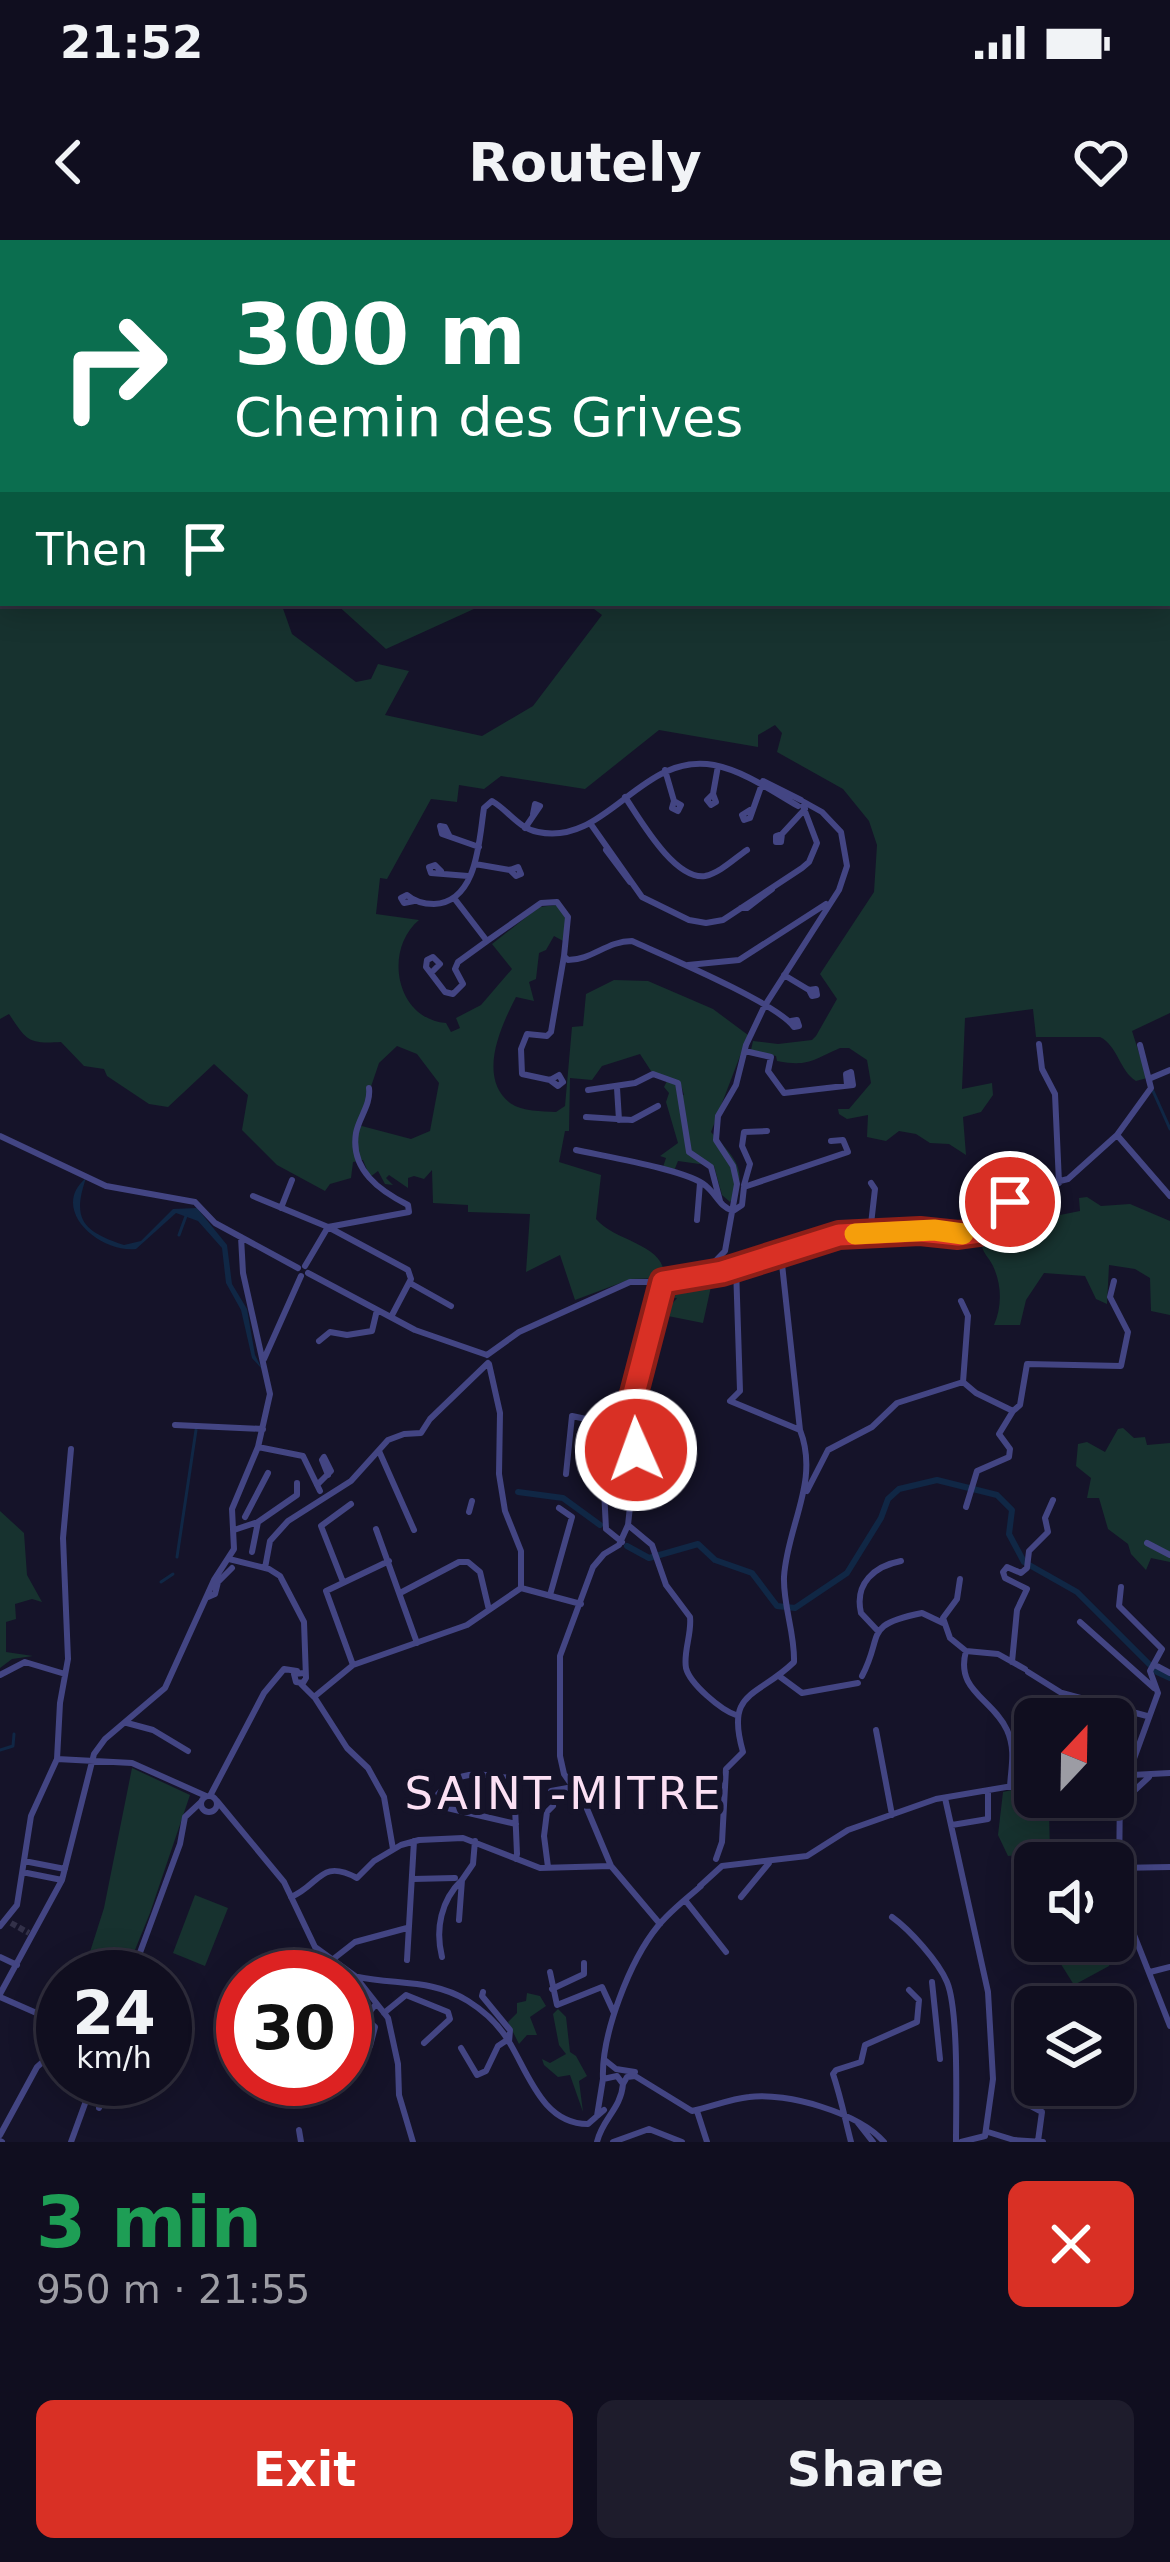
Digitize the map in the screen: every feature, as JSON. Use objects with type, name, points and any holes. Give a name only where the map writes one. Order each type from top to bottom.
[{"type":"street","points":[[414,902],[440,904],[454,898],[475,864],[484,808],[492,802],[525,828],[569,834],[665,770],[690,764],[718,766],[762,783],[834,821],[845,839],[847,866],[842,884],[764,1007],[736,1085],[718,1116],[715,1132],[736,1174],[727,1246],[710,1269]]},
{"type":"street","points":[[713,794],[718,766]]},
{"type":"street","points":[[665,770],[674,801]]},
{"type":"street","points":[[750,810],[762,783]]},
{"type":"street","points":[[625,797],[664,853],[693,875],[707,876],[747,850]]},
{"type":"street","points":[[782,834],[804,805]]},
{"type":"street","points":[[589,822],[649,902],[689,920],[723,920],[809,862],[815,852],[815,833],[804,805]]},
{"type":"street","points":[[525,828],[533,814]]},
{"type":"street","points":[[449,835],[478,847]]},
{"type":"street","points":[[475,864],[510,870]]},
{"type":"street","points":[[440,871],[468,876]]},
{"type":"street","points":[[454,898],[487,941]]},
{"type":"street","points":[[433,971],[445,992],[453,994],[463,984],[455,969],[458,962],[550,901],[560,904],[568,917],[569,954],[550,1032],[547,1036],[527,1034],[521,1049],[522,1074],[550,1080]]},
{"type":"street","points":[[685,965],[739,960],[831,901]]},
{"type":"street","points":[[797,924],[808,934]]},
{"type":"street","points":[[569,954],[584,959],[623,941],[685,965],[791,1021]]},
{"type":"street","points":[[784,975],[809,990]]},
{"type":"street","points":[[1039,1044],[1042,1069],[1055,1094],[1059,1183]]},
{"type":"street","points":[[267,1568],[275,1537],[351,1481],[388,1440],[421,1433],[519,1332],[582,1301],[630,1282],[663,1282],[734,1267],[839,1235],[980,1232],[1009,1209],[1012,1193],[1059,1183],[1117,1135],[1150,1090],[1140,1045]]},
{"type":"street","points":[[745,1051],[771,1057],[768,1071],[784,1093],[847,1085]]},
{"type":"street","points":[[1150,1078],[1170,1070]]},
{"type":"street","points":[[588,1090],[617,1087],[652,1074],[678,1084],[688,1152],[711,1167],[720,1201]]},
{"type":"street","points":[[617,1087],[619,1120]]},
{"type":"street","points":[[264,1361],[302,1270],[328,1227],[410,1212],[408,1205],[374,1186],[366,1176],[356,1137],[369,1088]]},
{"type":"street","points":[[586,1117],[632,1120],[658,1106]]},
{"type":"street","points":[[733,1211],[742,1205],[750,1164],[742,1146],[744,1132],[767,1131]]},
{"type":"street","points":[[1117,1135],[1170,1196]]},
{"type":"street","points":[[0,1136],[110,1187],[193,1202],[241,1238],[391,1317],[488,1359]]},
{"type":"street","points":[[744,1187],[848,1153],[843,1140],[831,1141]]},
{"type":"street","points":[[576,1150],[640,1163],[700,1183],[733,1211]]},
{"type":"street","points":[[281,1208],[292,1180]]},
{"type":"street","points":[[697,1220],[700,1183]]},
{"type":"street","points":[[870,1233],[875,1189],[871,1183]]},
{"type":"street","points":[[253,1196],[328,1227],[408,1270],[410,1283],[391,1317]]},
{"type":"street","points":[[231,1564],[232,1509],[258,1447],[269,1398],[246,1289],[241,1238]]},
{"type":"street","points":[[781,1253],[807,1459],[805,1493]]},
{"type":"street","points":[[734,1267],[740,1394],[731,1403],[800,1430]]},
{"type":"street","points":[[966,1507],[977,1471],[1009,1456],[1000,1434],[1020,1406],[1027,1364],[1121,1366],[1128,1331],[1110,1297],[1114,1281]]},
{"type":"street","points":[[658,1926],[610,1866],[560,1756],[561,1667],[596,1561],[621,1542],[628,1525],[636,1435],[632,1401],[663,1282]]},
{"type":"street","points":[[410,1283],[451,1306]]},
{"type":"street","points":[[961,1301],[968,1316],[963,1382]]},
{"type":"street","points":[[319,1341],[330,1332],[372,1331],[377,1310]]},
{"type":"street","points":[[488,1359],[500,1412],[499,1474],[505,1511],[520,1551],[521,1588]]},
{"type":"street","points":[[963,1382],[1013,1412]]},
{"type":"street","points":[[708,1878],[722,1842],[726,1769],[743,1753],[736,1715],[746,1696],[794,1662],[785,1570],[798,1505],[828,1450],[872,1427],[897,1403],[963,1382]]},
{"type":"street","points":[[566,1474],[572,1417],[591,1415],[636,1435]]},
{"type":"street","points":[[175,1425],[263,1430]]},
{"type":"street","points":[[258,1447],[302,1456],[318,1489],[328,1474]]},
{"type":"street","points":[[6,1923],[17,1905],[33,1809],[57,1759],[68,1659],[62,1538],[71,1449]]},
{"type":"street","points":[[378,1451],[414,1530]]},
{"type":"street","points":[[245,1517],[268,1473]]},
{"type":"street","points":[[234,1530],[258,1522],[298,1495],[297,1483]]},
{"type":"street","points":[[604,1489],[606,1529],[621,1542]]},
{"type":"street","points":[[254,1500],[266,1516]]},
{"type":"street","points":[[1012,1662],[1017,1610],[1027,1589],[1005,1578],[1003,1572],[1007,1567],[1021,1573],[1029,1565],[1029,1550],[1048,1532],[1046,1519],[1053,1500]]},
{"type":"street","points":[[469,1512],[472,1501]]},
{"type":"street","points":[[343,1582],[321,1526],[351,1504]]},
{"type":"street","points":[[550,1595],[572,1517],[560,1508]]},
{"type":"street","points":[[252,1552],[258,1522]]},
{"type":"street","points":[[628,1525],[658,1557],[666,1585],[690,1617],[686,1667],[690,1675],[718,1708],[736,1715]]},
{"type":"street","points":[[376,1529],[417,1643]]},
{"type":"street","points":[[1147,1544],[1170,1555]]},
{"type":"street","points":[[234,1549],[241,1562]]},
{"type":"street","points":[[353,1665],[328,1589],[389,1561]]},
{"type":"street","points":[[877,1630],[860,1613],[860,1592],[881,1565],[902,1561]]},
{"type":"street","points":[[402,1592],[458,1562],[468,1562],[480,1572],[489,1610]]},
{"type":"street","points":[[36,2013],[0,1995],[62,1880],[91,1762],[102,1743],[165,1688],[214,1580],[231,1564],[267,1568],[280,1576],[302,1616],[300,1677]]},
{"type":"street","points":[[960,1579],[957,1599],[943,1618],[950,1639],[966,1651],[998,1654],[1061,1692],[1147,1716]]},
{"type":"street","points":[[1121,1587],[1118,1606],[1162,1649],[1153,1667],[1159,1687],[1134,1755]]},
{"type":"street","points":[[312,1694],[353,1665],[467,1625],[521,1588],[569,1600],[578,1611]]},
{"type":"street","points":[[778,1676],[802,1693],[860,1680],[877,1630],[893,1620],[922,1613],[944,1623]]},
{"type":"street","points":[[1081,1622],[1151,1683],[1155,1697]]},
{"type":"street","points":[[966,1651],[962,1674],[1009,1734],[1010,1787]]},
{"type":"street","points":[[0,1675],[25,1662],[64,1674]]},
{"type":"street","points":[[1153,1667],[1170,1673]]},
{"type":"street","points":[[192,1808],[209,1800],[264,1693],[286,1672],[300,1677],[347,1748],[368,1768],[384,1797],[393,1849]]},
{"type":"street","points":[[126,1722],[153,1730],[188,1751]]},
{"type":"street","points":[[876,1730],[892,1815]]},
{"type":"street","points":[[57,1759],[132,1762],[194,1791],[233,1817],[291,1897],[311,1942],[320,1950]]},
{"type":"street","points":[[516,1824],[430,1804],[458,1776],[468,1773],[513,1780],[516,1824],[516,1859]]},
{"type":"street","points":[[1134,1779],[1166,1773]]},
{"type":"street","points":[[481,1992],[533,2088],[558,2115],[577,2123],[593,2120],[620,2105],[606,2037],[630,1979],[658,1926],[717,1870],[730,1864],[807,1856],[848,1830],[945,1797],[1014,1786]]},
{"type":"street","points":[[555,1791],[573,1787]]},
{"type":"street","points":[[141,1950],[194,1791]]},
{"type":"street","points":[[952,1825],[988,1819],[988,1793]]},
{"type":"street","points":[[945,1797],[988,1991],[993,2079],[986,2133]]},
{"type":"street","points":[[548,1867],[544,1836],[547,1812],[553,1806]]},
{"type":"street","points":[[291,1897],[334,1869],[357,1878],[393,1849],[414,1841],[463,1838],[548,1867],[610,1866]]},
{"type":"street","points":[[407,1960],[414,1841]]},
{"type":"street","points":[[442,1957],[438,1938],[444,1900],[473,1864],[475,1841]]},
{"type":"street","points":[[716,1859],[717,1870]]},
{"type":"street","points":[[24,1861],[65,1869]]},
{"type":"street","points":[[741,1897],[769,1863]]},
{"type":"street","points":[[1134,1868],[1170,1868]]},
{"type":"street","points":[[27,1874],[62,1880]]},
{"type":"street","points":[[413,1880],[458,1879]]},
{"type":"street","points":[[458,1879],[459,1920]]},
{"type":"street","points":[[685,1900],[727,1952]]},
{"type":"street","points":[[892,1917],[913,1934],[947,1983],[958,2142],[986,2133],[1000,2139],[1040,2142],[1042,2112],[1031,2106]]},
{"type":"street","points":[[345,1950],[356,1942],[407,1928]]},
{"type":"street","points":[[1134,1932],[1170,2026]]},
{"type":"street","points":[[0,1957],[16,1965]]},
{"type":"street","points":[[551,1989],[584,1974],[584,1964]]},
{"type":"street","points":[[1149,1972],[1170,1967]]},
{"type":"street","points":[[550,1972],[555,2002],[561,2006],[603,1988],[615,2015],[606,2061],[614,2078],[597,2142]]},
{"type":"street","points":[[372,1979],[425,1984],[452,1992],[482,2010],[508,2037]]},
{"type":"street","points":[[932,1982],[940,2059]]},
{"type":"street","points":[[851,2142],[833,2074],[861,2062],[865,2045],[917,2022],[919,2000],[909,1990]]},
{"type":"street","points":[[384,2013],[406,1995],[448,2012],[450,2019],[424,2043]]},
{"type":"street","points":[[372,1996],[394,2034],[398,2095],[413,2142]]},
{"type":"street","points":[[1161,2003],[1170,1999]]},
{"type":"street","points":[[935,2019],[952,2017]]},
{"type":"street","points":[[461,2048],[477,2075],[486,2071],[508,2037]]},
{"type":"street","points":[[606,2061],[698,2110],[707,2142]]},
{"type":"street","points":[[1,2139],[36,2069]]},
{"type":"street","points":[[614,2078],[628,2071]]},
{"type":"street","points":[[614,2078],[634,2076],[683,2109],[767,2096],[846,2116],[869,2126],[884,2142]]},
{"type":"street","points":[[71,2142],[84,2106]]},
{"type":"street","points":[[846,2116],[873,2142]]},
{"type":"street","points":[[593,2120],[601,2129]]},
{"type":"street","points":[[613,2142],[649,2129],[682,2142]]},
{"type":"street","points":[[298,2130],[301,2142]]},
{"type":"green space","points":[[0,606],[282,606],[292,634],[356,682],[371,679],[378,664],[409,671],[385,715],[482,736],[533,706],[602,615],[590,606],[1170,606],[1170,1013],[1132,1031],[1147,1078],[1136,1081],[1130,1076],[1100,1037],[1036,1037],[1033,1009],[965,1018],[962,1089],[992,1083],[993,1095],[981,1112],[963,1117],[966,1155],[916,1134],[899,1131],[886,1141],[867,1137],[868,1115],[847,1119],[839,1114],[838,1109],[849,1109],[871,1083],[867,1060],[849,1048],[796,1063],[751,1050],[753,1041],[778,1044],[816,1036],[837,999],[820,974],[874,892],[877,845],[869,821],[843,789],[777,752],[782,733],[775,725],[758,735],[758,747],[659,730],[585,789],[501,776],[484,789],[459,785],[457,802],[431,799],[387,879],[380,878],[376,914],[419,920],[401,948],[399,965],[406,997],[416,1009],[446,1023],[451,1032],[460,1028],[456,1018],[481,1005],[512,969],[492,944],[539,907],[557,905],[566,919],[565,942],[554,936],[539,953],[536,979],[529,982],[534,1001],[516,997],[499,1036],[495,1080],[510,1103],[556,1112],[565,1106],[572,1027],[583,1026],[586,994],[614,980],[648,981],[713,1009],[748,1035],[711,1132],[737,1164],[739,1182],[730,1202],[722,1195],[714,1166],[678,1161],[674,1171],[663,1167],[666,1158],[660,1156],[678,1143],[664,1087],[667,1081],[684,1095],[680,1082],[651,1071],[640,1054],[602,1066],[592,1080],[570,1078],[569,1131],[565,1131],[559,1162],[601,1175],[596,1219],[649,1250],[663,1267],[664,1278],[631,1279],[575,1300],[560,1255],[526,1272],[530,1214],[468,1212],[468,1205],[433,1203],[432,1170],[424,1179],[408,1178],[408,1188],[389,1175],[386,1178],[393,1185],[385,1184],[378,1171],[370,1177],[363,1160],[353,1162],[351,1178],[330,1184],[325,1191],[277,1165],[242,1130],[248,1095],[214,1064],[168,1107],[149,1104],[107,1076],[104,1069],[84,1066],[61,1042],[35,1041],[25,1035],[9,1014],[0,1019]],"holes":[[[397,1046],[417,1054],[439,1083],[430,1131],[411,1139],[358,1125],[379,1063]]]},
{"type":"green space","points":[[338,606],[480,606],[386,649]]},
{"type":"green space","points":[[1087,1197],[1101,1206],[1130,1204],[1170,1221],[1170,1315],[1151,1311],[1150,1278],[1135,1269],[1109,1265],[1107,1304],[1096,1299],[1085,1276],[1044,1273],[1026,1300],[1020,1325],[994,1325],[999,1288],[981,1240],[990,1232],[1011,1233],[1023,1230],[1030,1221],[1080,1211],[1079,1198]]},
{"type":"green space","points":[[712,1282],[703,1323],[663,1315],[677,1298],[663,1297],[666,1285]]},
{"type":"green space","points":[[1123,1428],[1134,1438],[1145,1437],[1147,1445],[1170,1443],[1170,1562],[1151,1558],[1146,1570],[1128,1544],[1108,1529],[1099,1498],[1087,1498],[1091,1478],[1076,1466],[1078,1444],[1087,1442],[1105,1452]]},
{"type":"green space","points":[[0,1511],[24,1533],[27,1575],[42,1602],[32,1599],[15,1604],[16,1619],[6,1622],[6,1652],[33,1656],[12,1659],[0,1668]]},
{"type":"green space","points":[[132,1768],[190,1795],[135,1950],[91,1950],[104,1908]]},
{"type":"green space","points":[[1014,1790],[1014,1818],[1049,1818],[1050,1842],[1014,1842],[1014,1855],[1008,1856],[998,1835],[1003,1792]]},
{"type":"green space","points":[[195,1895],[228,1908],[205,1966],[192,1961],[192,1950],[174,1950]]},
{"type":"green space","points":[[1060,1962],[1111,1962],[1109,1966],[1074,1985]]},
{"type":"green space","points":[[527,1993],[540,1996],[546,2006],[530,2017],[537,2035],[527,2035],[519,2044],[508,2022]]},
{"type":"green space","points":[[558,2009],[566,2017],[570,2052],[587,2076],[579,2081],[583,2112],[570,2075],[558,2077],[542,2059],[550,2063],[566,2054],[559,2045],[553,2014]]},
{"type":"water","points":[[86,1178],[80,1204],[84,1222],[124,1245],[141,1241],[173,1209],[197,1208],[227,1245],[232,1284],[247,1309],[262,1369],[252,1358],[241,1310],[226,1283],[222,1248],[198,1221],[176,1213],[136,1249],[107,1244],[83,1227],[76,1215],[76,1190]]},
{"type":"waterway","points":[[1153,1091],[1170,1129]]},
{"type":"waterway","points":[[179,1235],[186,1216]]},
{"type":"waterway","points":[[177,1557],[196,1430]]},
{"type":"waterway","points":[[627,1546],[649,1558],[698,1544],[715,1560],[752,1573],[777,1606],[795,1608],[847,1573],[888,1499],[899,1489],[937,1480],[997,1495],[1012,1510],[1009,1534],[1024,1562],[1077,1592],[1157,1672],[1170,1678]]},
{"type":"waterway","points":[[518,1492],[563,1498],[600,1525]]},
{"type":"waterway","points":[[161,1582],[173,1574]]},
{"type":"waterway","points":[[0,1750],[13,1746],[14,1734]]},
{"type":"tunnel","points":[[11,1923],[29,1933]]},
{"type":"slow traffic","points":[[855,1234],[934,1230],[963,1234]]},
{"type":"district","name":"SAINT-MITRE","points":[[564,1793]]},
{"type":"route","points":[[636,1450],[632,1401],[663,1282],[722,1272],[839,1235],[985,1231],[1009,1209],[1010,1202]]}]
